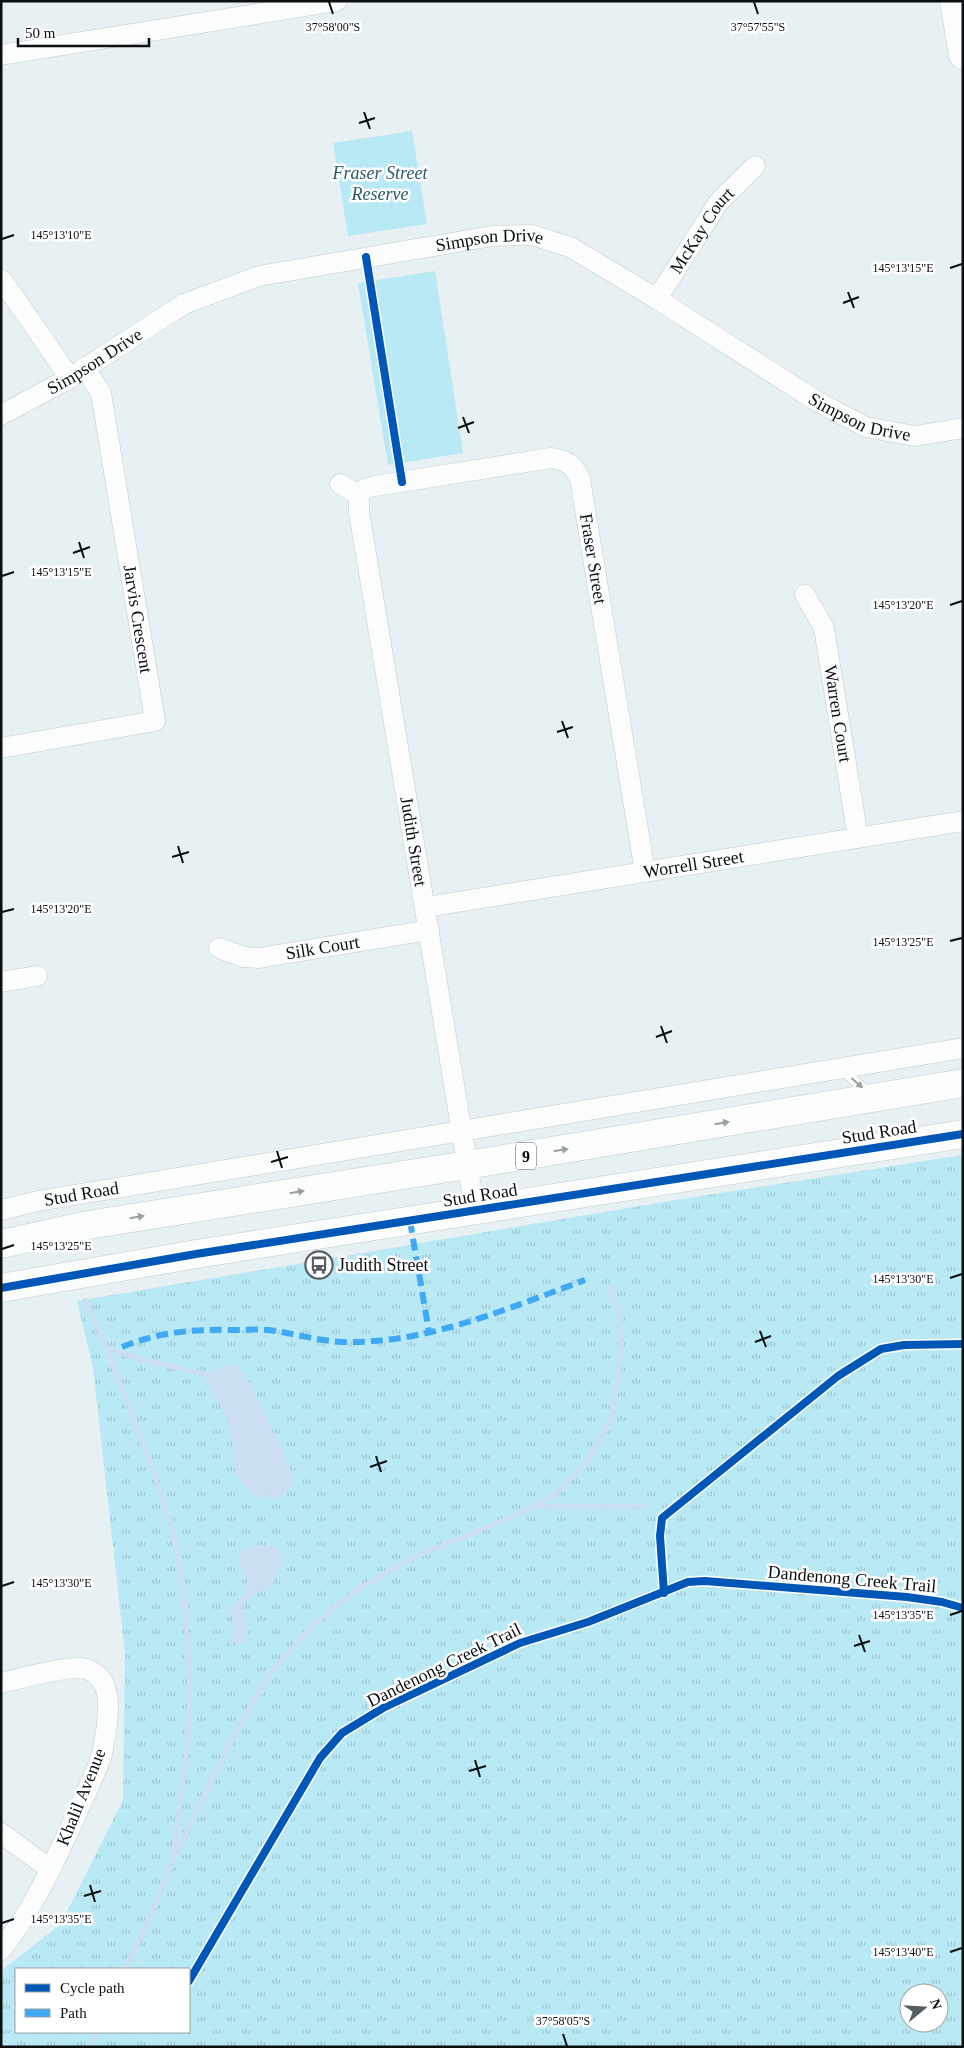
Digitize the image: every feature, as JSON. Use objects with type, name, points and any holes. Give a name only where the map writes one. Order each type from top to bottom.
[{"type":"main road","points":[[954,1],[963,55]]},
{"type":"main road","name":"Stud Road","points":[[1,1244],[88,1225],[963,1083]]},
{"type":"main road","name":"Stud Road","points":[[1,1288],[196,1254],[963,1134]]},
{"type":"street","points":[[1,55],[337,1]]},
{"type":"street","name":"McKay Court","points":[[657,299],[718,203],[755,166]]},
{"type":"street","name":"Simpson Drive","points":[[1,415],[77,373],[184,304],[259,276],[492,236],[532,235],[570,248],[657,299],[818,402],[866,427],[915,436],[963,428]]},
{"type":"street","points":[[2,280],[77,373]]},
{"type":"street","name":"Jarvis Crescent","points":[[1,748],[155,721],[100,394],[77,373]]},
{"type":"street","name":"Fraser Street","points":[[359,495],[366,488],[375,486],[551,458],[569,463],[576,470],[580,479],[645,872]]},
{"type":"street","points":[[340,484],[359,495]]},
{"type":"street","name":"Judith Street","points":[[359,495],[359,512],[475,1211]]},
{"type":"street","name":"Warren Court","points":[[805,595],[824,628],[858,838]]},
{"type":"street","name":"Worrell Street","points":[[426,908],[963,821]]},
{"type":"street","name":"Silk Court","points":[[219,948],[244,957],[259,958],[429,930]]},
{"type":"street","points":[[1,982],[37,976]]},
{"type":"street","name":"Stud Road","points":[[1,1210],[38,1201],[963,1048]]},
{"type":"street","name":"Khalil Avenue","points":[[1,1683],[48,1671],[85,1668],[99,1676],[107,1690],[109,1710],[102,1753],[50,1869],[12,1936],[1,1950]]},
{"type":"street","name":"Khalil Avenue","points":[[1,1833],[50,1869]]},
{"type":"lane","points":[[840,1068],[874,1098]]},
{"type":"green space","name":"Fraser Street Reserve","points":[[412,131],[427,224],[348,236],[333,143]]},
{"type":"green space","points":[[435,271],[463,453],[388,465],[358,283]]},
{"type":"green space","points":[[963,1155],[963,2047],[1,2047],[1,1971],[61,1924],[123,1800],[125,1653],[93,1368],[77,1301],[682,1199]]},
{"type":"shaded area","points":[[237,1365],[251,1385],[291,1470],[292,1480],[290,1488],[275,1499],[266,1495],[256,1497],[236,1474],[229,1422],[205,1378],[212,1371],[219,1368]]},
{"type":"shaded area","points":[[259,1545],[275,1546],[281,1555],[282,1563],[271,1586],[247,1599],[243,1608],[247,1633],[242,1645],[236,1642],[230,1646],[234,1624],[230,1611],[236,1601],[245,1596],[247,1580],[237,1560],[244,1548]]},
{"type":"waterway","points":[[173,1859],[232,1740],[271,1672],[315,1623],[360,1588],[413,1558],[518,1514],[556,1494],[588,1460],[613,1415],[621,1347],[619,1315],[610,1287]]},
{"type":"waterway","points":[[85,1300],[106,1347],[152,1467],[172,1528],[183,1585],[190,1678],[188,1741],[173,1859],[155,1906],[126,1968]]},
{"type":"waterway","points":[[106,1347],[139,1359],[208,1375]]},
{"type":"waterway","points":[[534,1506],[646,1506]]},
{"type":"waterway","points":[[90,2047],[97,2033]]},
{"type":"marked path","points":[[410,1221],[429,1332]]},
{"type":"marked path","points":[[122,1347],[176,1332],[204,1330],[268,1330],[327,1341],[347,1342],[378,1341],[408,1337],[468,1322],[585,1280]]},
{"type":"cycle path","points":[[366,257],[402,482]]},
{"type":"cycle path","points":[[1,1288],[196,1254],[963,1134]]},
{"type":"cycle path","points":[[664,1593],[660,1536],[662,1518],[838,1376],[881,1349],[904,1345],[963,1344]]},
{"type":"cycle path","name":"Dandenong Creek Trail","points":[[190,1979],[320,1758],[342,1733],[383,1708],[520,1643],[588,1622],[688,1582],[705,1581],[907,1597],[942,1602],[963,1608]]},
{"type":"place","name":"Judith Street","points":[[319,1265]]}]
